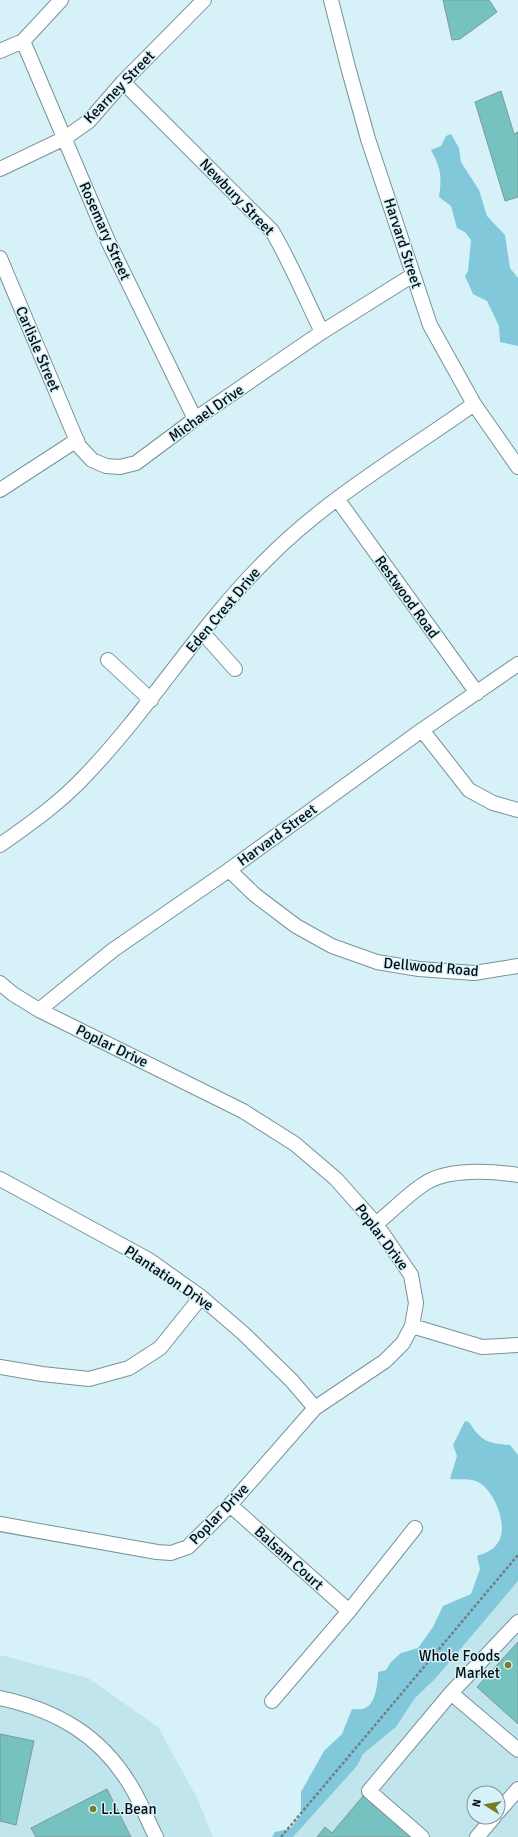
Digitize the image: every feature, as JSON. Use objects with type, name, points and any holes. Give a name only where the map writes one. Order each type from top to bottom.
[{"type":"street","points":[[0,51],[23,41],[61,0]]},
{"type":"street","name":"Kearney Street","points":[[0,169],[65,138],[90,121],[123,82],[204,0]]},
{"type":"street","name":"Harvard Street","points":[[331,0],[368,140],[430,325],[474,404],[518,467]]},
{"type":"street","name":"Rosemary Street","points":[[23,41],[108,241],[194,419]]},
{"type":"street","name":"Newbury Street","points":[[123,82],[272,231],[286,255],[297,282],[322,332]]},
{"type":"street","name":"Carlisle Street","points":[[0,258],[77,440]]},
{"type":"street","name":"Michael Drive","points":[[77,440],[79,446],[92,460],[106,466],[120,467],[136,463],[194,419],[322,332],[413,275]]},
{"type":"street","name":"Eden Crest Drive","points":[[1,843],[50,810],[86,776],[151,700],[203,633],[266,559],[304,524],[474,404]]},
{"type":"street","points":[[0,490],[77,440]]},
{"type":"street","name":"Restwood Road","points":[[338,500],[477,693]]},
{"type":"street","points":[[203,633],[235,668]]},
{"type":"street","points":[[108,660],[151,700]]},
{"type":"street","name":"Harvard Street","points":[[39,1010],[113,950],[229,870],[422,730],[518,664]]},
{"type":"street","points":[[422,730],[469,790],[493,804],[518,810]]},
{"type":"street","name":"Dellwood Road","points":[[229,870],[255,895],[296,926],[332,946],[377,962],[419,969],[474,973],[518,966]]},
{"type":"street","name":"Poplar Drive","points":[[0,983],[13,994],[39,1010],[242,1111],[288,1140],[336,1179],[376,1224],[411,1274],[416,1303],[412,1326],[403,1344],[385,1361],[315,1408],[230,1505],[188,1547],[171,1553],[157,1552],[0,1524]]},
{"type":"street","points":[[376,1224],[424,1183],[442,1176],[495,1171],[518,1175]]},
{"type":"street","name":"Plantation Drive","points":[[0,1179],[149,1260],[200,1296],[243,1332],[292,1381],[315,1408]]},
{"type":"street","points":[[0,1367],[42,1374],[89,1379],[129,1368],[160,1348],[200,1296]]},
{"type":"street","points":[[412,1326],[482,1347],[518,1345]]},
{"type":"street","name":"Balsam Court","points":[[230,1505],[349,1611]]},
{"type":"street","points":[[272,1701],[349,1611],[415,1528]]},
{"type":"street","points":[[422,1837],[369,1790],[452,1693],[518,1622]]},
{"type":"street","points":[[452,1693],[518,1750]]},
{"type":"street","points":[[0,1698],[42,1709],[68,1721],[102,1747],[131,1787],[156,1837]]},
{"type":"street","points":[[506,1803],[518,1789]]},
{"type":"street","points":[[477,1837],[487,1825]]},
{"type":"path","points":[[281,1837],[518,1555]]},
{"type":"shaded area","points":[[451,134],[459,148],[461,162],[479,190],[487,216],[505,235],[510,268],[518,278],[518,346],[500,342],[499,326],[487,301],[473,294],[465,276],[468,271],[471,240],[465,232],[457,228],[451,206],[439,197],[440,173],[437,162],[431,150],[441,146],[446,136]]},
{"type":"shaded area","points":[[465,1421],[469,1422],[482,1438],[490,1442],[510,1445],[518,1455],[518,1581],[436,1678],[415,1698],[396,1727],[363,1754],[357,1766],[293,1837],[272,1837],[275,1832],[290,1829],[301,1815],[301,1792],[324,1751],[342,1734],[352,1709],[364,1709],[372,1702],[377,1687],[378,1672],[386,1670],[391,1662],[401,1653],[418,1648],[433,1627],[443,1606],[471,1594],[480,1569],[477,1556],[492,1549],[499,1541],[502,1526],[501,1517],[489,1492],[484,1486],[475,1481],[450,1479],[457,1456],[453,1445]]},
{"type":"shaded area","points":[[518,1581],[518,1837],[293,1837],[357,1766],[363,1754],[396,1727],[415,1698],[436,1678]]},
{"type":"shaded area","points":[[0,1655],[88,1678],[158,1727],[197,1798],[213,1837],[0,1837]]},
{"type":"building","points":[[443,0],[489,0],[497,12],[460,39],[452,40]]},
{"type":"building","points":[[501,91],[514,134],[518,132],[518,197],[505,201],[475,102]]},
{"type":"building","name":"Whole Foods Market","points":[[518,1642],[518,1724],[477,1687]]},
{"type":"building","points":[[0,1734],[34,1741],[16,1825],[0,1821]]},
{"type":"building","name":"L.L.Bean","points":[[107,1789],[131,1837],[36,1837],[31,1828]]},
{"type":"building","points":[[363,1796],[411,1836],[317,1837],[325,1827],[332,1833]]},
{"type":"place","name":"Whole Foods Market","points":[[508,1665]]},
{"type":"place","name":"L.L.Bean","points":[[93,1809]]}]
